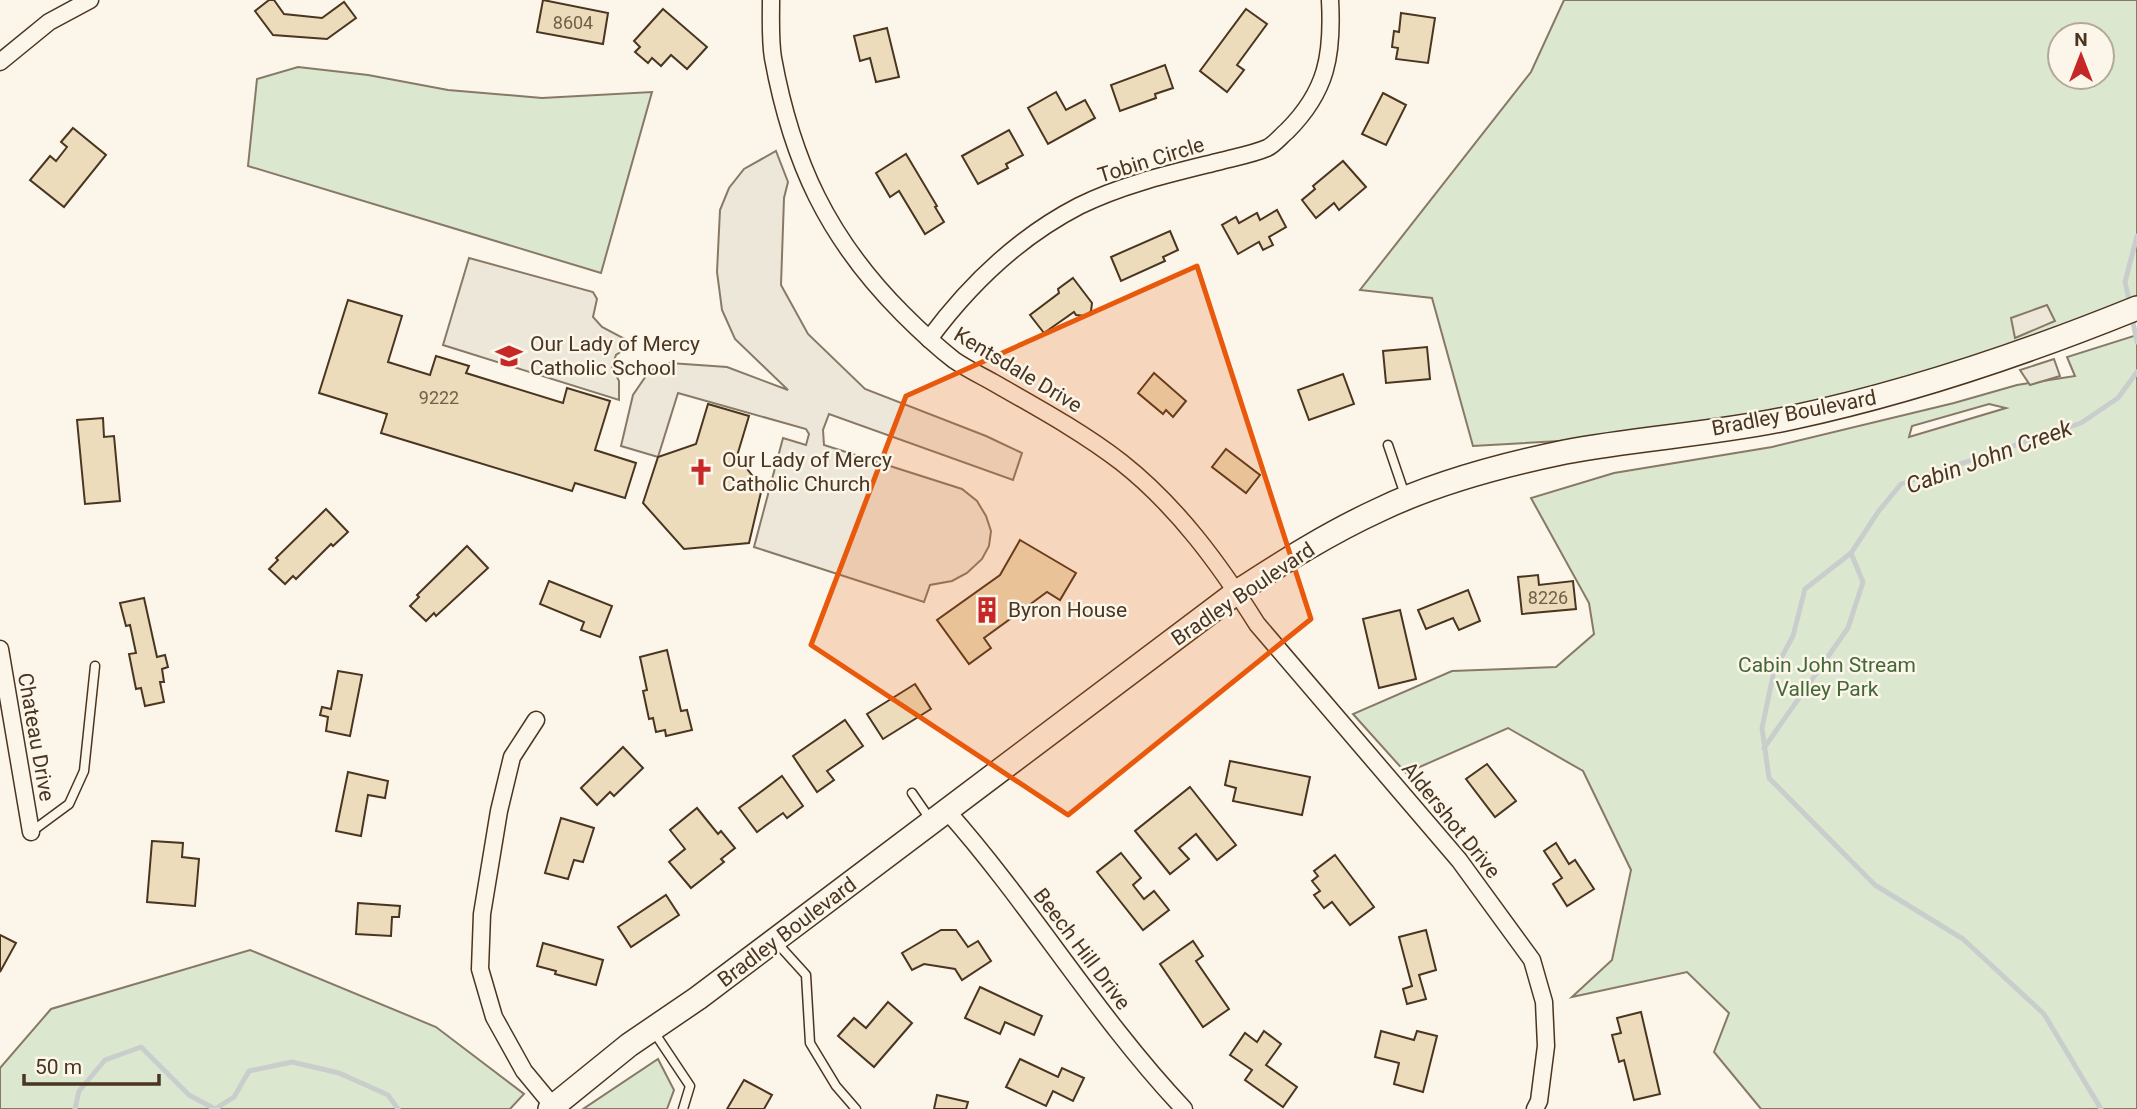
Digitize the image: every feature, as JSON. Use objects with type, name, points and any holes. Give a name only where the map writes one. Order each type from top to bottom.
[{"type":"main road","name":"Bradley Boulevard","points":[[551,1108],[652,1029],[775,941],[1237,593],[1287,559],[1379,509],[1470,475],[1566,452],[1787,418],[1871,399],[2044,344],[2137,308]]},
{"type":"street","points":[[0,62],[49,22],[90,0]]},
{"type":"street","name":"Kentsdale Drive","points":[[771,0],[773,56],[790,131],[806,175],[824,214],[879,290],[929,339],[955,360],[1085,435],[1124,464],[1186,523],[1237,593]]},
{"type":"street","name":"Tobin Circle","points":[[929,339],[948,313],[1014,247],[1080,206],[1142,182],[1269,148],[1305,113],[1315,95],[1328,61],[1330,0]]},
{"type":"street","name":"Aldershot Drive","points":[[1237,593],[1257,624],[1459,859],[1532,960],[1544,1002],[1546,1046],[1539,1101],[1535,1109]]},
{"type":"street","name":"Chateau Drive","points":[[0,649],[31,832]]},
{"type":"street","points":[[536,720],[512,757],[504,792],[482,914],[480,969],[494,1017],[524,1071],[551,1108]]},
{"type":"street","name":"Beech Hill Drive","points":[[940,818],[982,850],[1148,1072],[1184,1109]]},
{"type":"lane","points":[[1388,445],[1406,499]]},
{"type":"lane","points":[[31,832],[69,804],[84,771],[95,666]]},
{"type":"lane","points":[[912,793],[940,818]]},
{"type":"lane","points":[[775,941],[806,975],[810,1043],[836,1086],[856,1109]]},
{"type":"lane","points":[[652,1029],[690,1086],[683,1109]]},
{"type":"highlighted area","points":[[1197,266],[1311,619],[1068,815],[811,645],[906,396]]},
{"type":"green space","points":[[1564,0],[2137,0],[2137,308],[2044,344],[1684,434],[1473,446],[1432,298],[1360,290],[1531,72]]},
{"type":"green space","points":[[298,67],[368,75],[448,90],[542,98],[652,92],[601,273],[248,166],[257,79]]},
{"type":"green space","name":"Cabin John Stream Valley Park","points":[[2137,335],[2137,1109],[1761,1109],[1714,1052],[1729,1013],[1687,972],[1572,997],[1612,960],[1631,870],[1583,771],[1508,728],[1406,773],[1353,714],[1452,671],[1556,667],[1594,634],[1589,603],[1531,498],[1614,473],[1772,447],[2017,385],[2075,376],[2067,357]],"holes":[[[1989,404],[2006,408],[1909,437],[1912,426]]]},
{"type":"green space","points":[[250,950],[436,1027],[524,1094],[510,1109],[0,1109],[0,1068],[51,1009]]},
{"type":"green space","points":[[658,1059],[674,1090],[667,1109],[583,1109]]},
{"type":"shaded area","points":[[776,151],[788,182],[784,198],[781,285],[808,334],[865,389],[986,436],[1022,453],[1013,480],[829,414],[823,430],[824,445],[962,489],[977,501],[986,516],[991,531],[989,546],[982,559],[967,573],[952,581],[930,585],[924,602],[754,547],[783,438],[806,445],[809,434],[806,429],[678,393],[658,457],[621,446],[633,395],[650,370],[670,363],[727,367],[788,390],[735,339],[722,310],[717,272],[720,210],[729,188],[744,169]]},
{"type":"shaded area","points":[[469,258],[593,292],[597,299],[593,317],[602,327],[625,339],[625,349],[616,355],[612,367],[619,381],[619,400],[443,345]]},
{"type":"shaded area","points":[[2047,305],[2055,321],[2015,338],[2011,318]]},
{"type":"shaded area","points":[[2054,359],[2060,376],[2030,385],[2020,370]]},
{"type":"building","points":[[269,0],[274,0],[284,14],[322,18],[344,2],[356,18],[327,39],[273,35],[255,11]]},
{"type":"building","points":[[543,0],[608,13],[603,44],[537,32]]},
{"type":"building","points":[[663,9],[707,47],[687,69],[671,55],[661,66],[652,58],[648,63],[635,52],[640,47],[634,41]]},
{"type":"building","points":[[1246,9],[1267,24],[1237,65],[1244,70],[1227,92],[1200,71]]},
{"type":"building","points":[[1401,13],[1435,18],[1428,63],[1396,59],[1398,48],[1392,47],[1394,31],[1399,32]]},
{"type":"building","points":[[887,28],[899,77],[876,82],[870,58],[860,61],[854,36]]},
{"type":"building","points":[[1165,65],[1173,88],[1155,94],[1156,98],[1120,111],[1111,85]]},
{"type":"building","points":[[1056,92],[1066,110],[1085,100],[1095,118],[1048,144],[1028,108]]},
{"type":"building","points":[[1383,93],[1406,105],[1386,145],[1362,134]]},
{"type":"building","points":[[73,128],[106,155],[64,207],[30,180],[50,156],[56,161],[67,147],[61,142]]},
{"type":"building","points":[[1009,130],[1023,155],[1006,164],[1008,168],[978,184],[962,156]]},
{"type":"building","points":[[906,154],[944,222],[925,234],[899,191],[890,197],[876,173]]},
{"type":"building","points":[[1343,161],[1366,187],[1339,210],[1334,203],[1316,218],[1302,200],[1315,189],[1313,186]]},
{"type":"building","points":[[1277,210],[1286,227],[1269,237],[1273,245],[1263,250],[1259,242],[1238,254],[1222,225],[1236,217],[1239,223],[1257,213],[1260,220]]},
{"type":"building","points":[[1170,231],[1178,250],[1163,257],[1165,261],[1121,281],[1111,257]]},
{"type":"building","points":[[1073,278],[1092,303],[1091,311],[1086,316],[1076,315],[1074,312],[1044,333],[1030,315],[1059,293],[1058,289]]},
{"type":"building","points":[[348,300],[402,316],[388,362],[430,375],[436,356],[469,366],[466,373],[563,403],[567,388],[610,401],[595,450],[636,463],[625,498],[575,483],[572,491],[381,433],[387,414],[319,393]]},
{"type":"building","points":[[1427,347],[1430,379],[1386,383],[1383,351]]},
{"type":"building","points":[[1154,373],[1186,401],[1173,417],[1166,410],[1163,414],[1138,393]]},
{"type":"building","points":[[1343,374],[1354,404],[1309,420],[1298,390]]},
{"type":"building","name":"Our Lady of Mercy Catholic Church","points":[[708,404],[749,416],[737,456],[762,488],[749,543],[684,549],[643,503],[658,457],[696,444]]},
{"type":"building","points":[[103,418],[104,437],[114,436],[120,501],[85,504],[77,420]]},
{"type":"building","points":[[1226,449],[1260,475],[1246,493],[1212,467]]},
{"type":"building","points":[[326,509],[348,532],[333,546],[331,544],[296,579],[293,576],[285,584],[269,569],[278,560],[276,558]]},
{"type":"building","name":"Byron House","points":[[1020,540],[1076,573],[1060,600],[1047,592],[984,638],[991,648],[969,664],[937,620],[1000,575]]},
{"type":"building","points":[[467,546],[488,568],[436,616],[434,613],[426,621],[410,606],[419,597],[417,595]]},
{"type":"building","points":[[1538,575],[1539,585],[1573,581],[1576,609],[1522,614],[1518,577]]},
{"type":"building","points":[[549,581],[612,606],[600,637],[581,630],[584,622],[540,604]]},
{"type":"building","points":[[1468,590],[1480,621],[1459,630],[1453,618],[1426,629],[1418,610]]},
{"type":"building","points":[[144,598],[157,657],[165,655],[168,667],[162,669],[164,682],[160,682],[164,702],[145,706],[141,688],[136,689],[129,654],[136,653],[130,625],[126,626],[120,603]]},
{"type":"building","points":[[1400,610],[1416,679],[1379,688],[1363,619]]},
{"type":"building","points":[[667,650],[681,711],[687,710],[692,730],[666,736],[665,730],[656,732],[653,718],[649,719],[643,691],[647,690],[640,657]]},
{"type":"building","points":[[338,671],[362,675],[350,736],[326,731],[328,717],[320,715],[322,707],[331,709]]},
{"type":"building","points":[[915,684],[931,709],[883,739],[867,714]]},
{"type":"building","points":[[845,720],[863,746],[827,771],[834,780],[817,792],[793,756]]},
{"type":"building","points":[[623,747],[643,768],[614,796],[610,792],[597,805],[581,788]]},
{"type":"building","points":[[1230,761],[1310,777],[1302,815],[1233,801],[1236,788],[1225,785]]},
{"type":"building","points":[[1487,764],[1516,801],[1495,817],[1466,779]]},
{"type":"building","points":[[348,772],[388,781],[385,798],[368,795],[361,836],[336,831]]},
{"type":"building","points":[[782,776],[803,806],[787,818],[783,813],[757,832],[739,808]]},
{"type":"building","points":[[1190,787],[1236,845],[1217,860],[1196,834],[1179,848],[1189,859],[1170,874],[1135,831]]},
{"type":"building","points":[[697,808],[718,834],[721,831],[735,848],[721,859],[724,862],[691,888],[669,862],[685,849],[670,830]]},
{"type":"building","points":[[561,818],[594,828],[583,862],[574,860],[568,879],[545,873]]},
{"type":"building","points":[[152,841],[183,843],[182,857],[199,859],[195,906],[147,902]]},
{"type":"building","points":[[1556,843],[1569,864],[1575,860],[1594,889],[1567,906],[1553,884],[1562,878],[1544,851]]},
{"type":"building","points":[[1121,853],[1141,878],[1133,885],[1144,899],[1154,891],[1169,910],[1143,930],[1097,872]]},
{"type":"building","points":[[1335,855],[1374,907],[1350,925],[1332,902],[1324,908],[1314,895],[1320,891],[1312,881],[1318,876],[1314,871]]},
{"type":"building","points":[[666,895],[679,915],[631,947],[618,927]]},
{"type":"building","points":[[358,903],[400,906],[399,917],[392,917],[391,936],[356,934]]},
{"type":"building","points":[[941,930],[956,930],[968,947],[978,941],[991,961],[962,980],[955,969],[924,964],[912,970],[902,953]]},
{"type":"building","points":[[1426,930],[1436,970],[1419,975],[1426,999],[1407,1004],[1403,989],[1412,986],[1399,937]]},
{"type":"building","points":[[0,935],[16,943],[0,972]]},
{"type":"building","points":[[1193,941],[1203,956],[1196,961],[1229,1009],[1203,1027],[1160,964]]},
{"type":"building","points":[[543,943],[603,960],[596,985],[537,966]]},
{"type":"building","points":[[980,987],[1042,1016],[1034,1035],[1005,1022],[1000,1034],[965,1018]]},
{"type":"building","points":[[888,1002],[912,1023],[874,1067],[838,1036],[854,1018],[866,1028]]},
{"type":"building","points":[[1641,1012],[1660,1094],[1634,1100],[1624,1060],[1619,1062],[1612,1035],[1621,1033],[1617,1018]]},
{"type":"building","points":[[1264,1031],[1281,1044],[1266,1065],[1297,1087],[1283,1107],[1245,1080],[1252,1070],[1230,1055],[1245,1033],[1257,1042]]},
{"type":"building","points":[[1381,1031],[1414,1040],[1417,1031],[1437,1036],[1423,1092],[1394,1084],[1399,1063],[1375,1057]]},
{"type":"building","points":[[1020,1059],[1058,1077],[1062,1068],[1084,1078],[1073,1101],[1053,1091],[1046,1106],[1006,1087]]},
{"type":"building","points":[[744,1080],[772,1095],[764,1109],[727,1109]]},
{"type":"building","points":[[937,1095],[968,1102],[966,1109],[934,1109]]},
{"type":"waterway","name":"Cabin John Creek","points":[[2130,304],[2125,282],[2137,236]]},
{"type":"waterway","name":"Cabin John Creek","points":[[2132,317],[2137,342]]},
{"type":"waterway","name":"Cabin John Creek","points":[[2101,1109],[2044,1014],[1963,939],[1875,885],[1769,778],[1762,728],[1774,671],[1793,636],[1805,589],[1851,553],[1878,512],[1901,484],[2081,423],[2118,398],[2137,372]]},
{"type":"waterway","name":"Cabin John Creek","points":[[1764,748],[1848,628],[1863,582],[1851,553]]},
{"type":"waterway","points":[[75,1109],[79,1091],[105,1060],[141,1047],[189,1095],[215,1109],[234,1097],[249,1071],[292,1062],[339,1073],[388,1095],[398,1109]]},
{"type":"place","name":"Our Lady of Mercy Catholic School","points":[[509,356]]},
{"type":"place","name":"Our Lady of Mercy Catholic Church","points":[[701,472]]},
{"type":"place","name":"Byron House","points":[[987,610]]}]
